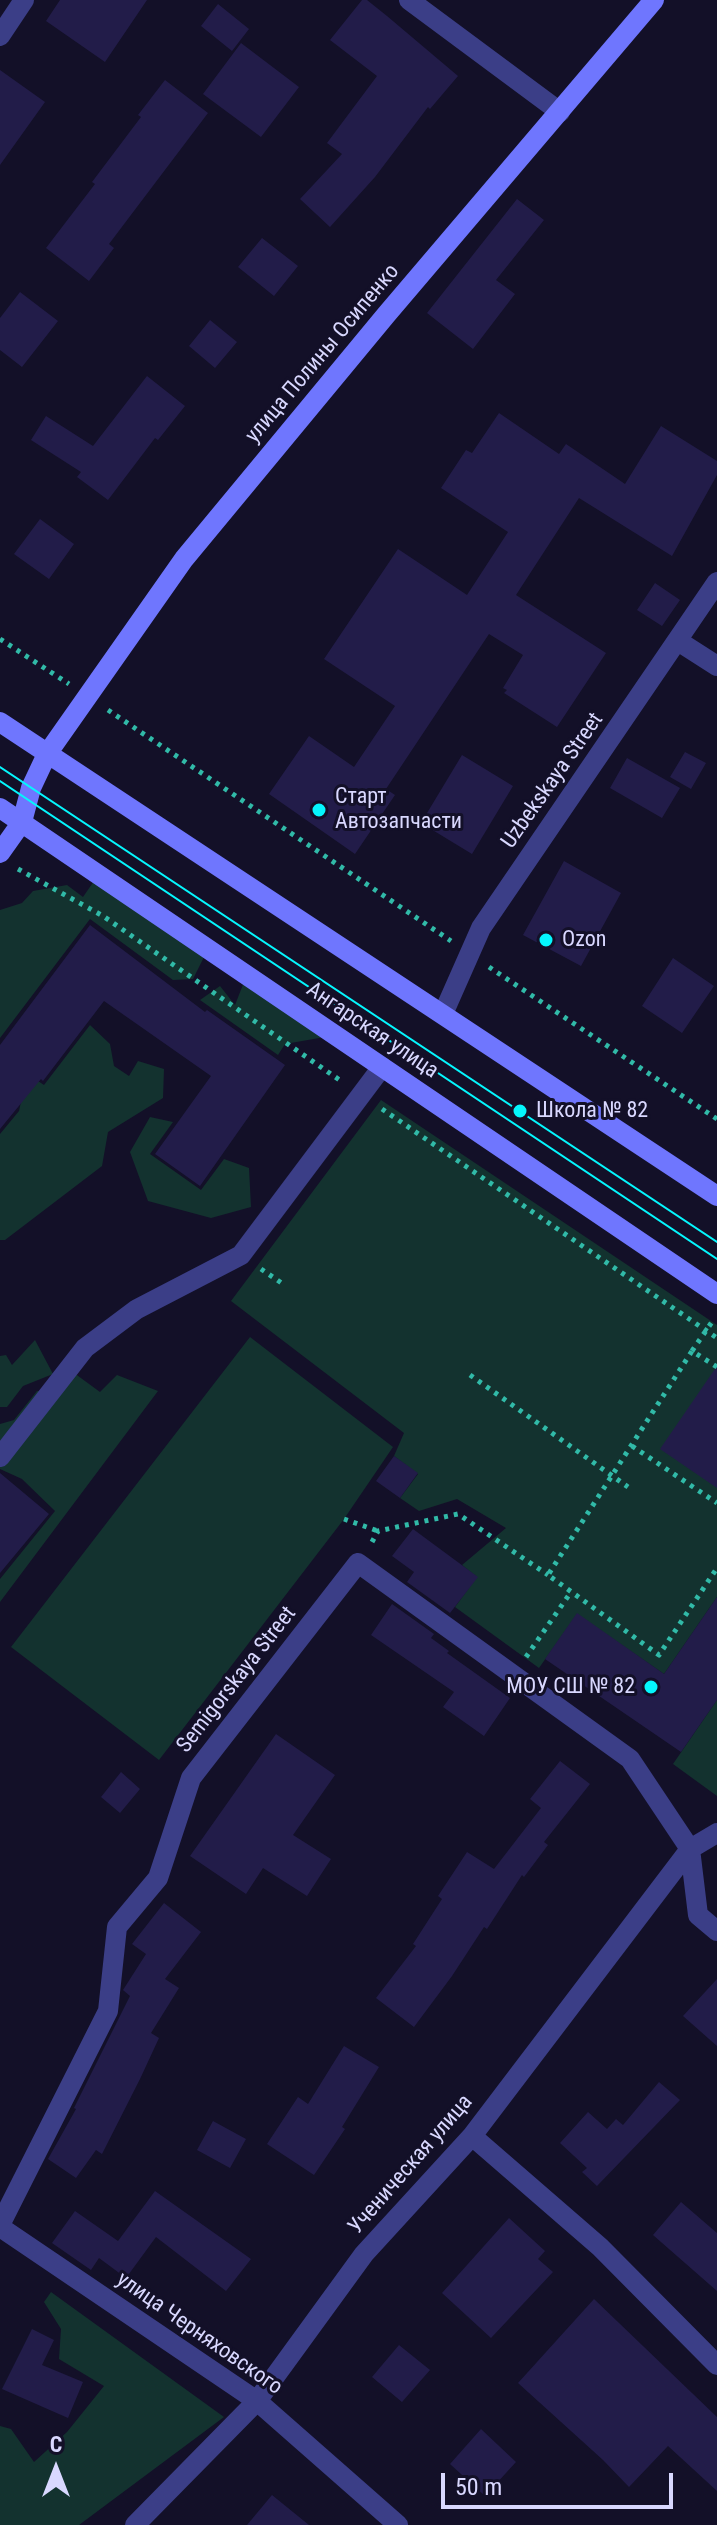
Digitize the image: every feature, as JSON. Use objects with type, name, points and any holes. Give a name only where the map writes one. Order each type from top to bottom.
[{"type":"main road","name":"улица Полины Осипенко","points":[[22,822],[31,788],[47,754],[184,559],[386,315],[654,0]]},
{"type":"main road","points":[[0,722],[717,1196]]},
{"type":"main road","name":"Ангарская улица","points":[[0,808],[717,1294]]},
{"type":"main road","points":[[0,853],[22,822]]},
{"type":"street","points":[[0,36],[24,0]]},
{"type":"street","points":[[409,0],[560,112]]},
{"type":"street","name":"Uzbekskaya Street","points":[[443,1014],[481,928],[717,582]]},
{"type":"street","points":[[678,641],[717,666]]},
{"type":"street","points":[[0,1457],[85,1348],[137,1309],[241,1255],[382,1067]]},
{"type":"street","points":[[358,1563],[630,1759],[690,1849],[698,1915],[717,1931]]},
{"type":"street","name":"Semigorskaya Street","points":[[0,2226],[108,2011],[117,1927],[158,1878],[191,1778],[358,1563]]},
{"type":"street","name":"Ученическая улица","points":[[135,2525],[257,2401],[364,2254],[472,2136],[690,1849],[717,1833]]},
{"type":"street","points":[[472,2136],[600,2247],[717,2365]]},
{"type":"street","name":"улица Черняховского","points":[[0,2226],[257,2401],[398,2525]]},
{"type":"path","points":[[0,639],[717,1119]]},
{"type":"path","points":[[548,1575],[717,1314]]},
{"type":"path","points":[[692,1351],[717,1367]]},
{"type":"path","points":[[470,1375],[628,1487]]},
{"type":"path","points":[[632,1446],[717,1503]]},
{"type":"path","points":[[344,1519],[378,1531],[458,1514],[659,1655],[717,1568]]},
{"type":"path","points":[[358,1563],[378,1531]]},
{"type":"path","points":[[525,1658],[571,1592]]},
{"type":"green space","points":[[94,881],[206,953],[193,979],[173,980],[90,919],[0,1038],[0,910],[22,903],[33,891],[67,885],[83,897]]},
{"type":"green space","points":[[244,982],[325,1037],[285,1044],[278,1055],[200,1000],[220,986],[235,1005]]},
{"type":"green space","points":[[90,1025],[110,1044],[114,1066],[129,1076],[138,1061],[164,1069],[163,1098],[108,1132],[102,1166],[5,1240],[0,1240],[0,1134],[19,1111],[26,1079],[35,1079],[44,1085]]},
{"type":"green space","points":[[381,1100],[717,1325],[717,1597],[664,1674],[577,1614],[539,1668],[455,1607],[477,1577],[462,1565],[506,1528],[457,1499],[419,1511],[400,1498],[418,1474],[394,1456],[404,1433],[231,1301]]},
{"type":"green space","points":[[150,1117],[173,1122],[150,1154],[201,1190],[224,1159],[249,1168],[251,1207],[211,1218],[148,1201],[130,1152]]},
{"type":"green space","points":[[250,1337],[393,1447],[344,1519],[159,1760],[11,1647]]},
{"type":"green space","points":[[35,1340],[53,1374],[23,1386],[7,1407],[0,1407],[0,1356],[6,1355],[12,1365]]},
{"type":"green space","points":[[70,1370],[100,1392],[117,1375],[158,1391],[0,1602],[0,1579],[55,1511],[22,1479],[0,1469],[0,1424],[14,1420],[37,1391],[54,1392]]},
{"type":"green space","points":[[717,1700],[717,1796],[673,1764]]},
{"type":"green space","points":[[51,2292],[224,2417],[79,2525],[0,2525],[0,2426],[11,2429],[34,2462],[67,2432],[104,2386],[59,2359],[61,2329],[44,2302]]},
{"type":"building","points":[[60,0],[147,0],[105,62],[46,21]]},
{"type":"building","points":[[362,0],[367,0],[458,76],[430,109],[428,107],[375,177],[330,227],[300,199],[342,154],[327,143],[377,76],[330,40]]},
{"type":"building","points":[[218,4],[249,29],[232,51],[201,26]]},
{"type":"building","points":[[241,43],[299,87],[261,137],[203,94]]},
{"type":"building","points":[[0,70],[45,102],[0,165]]},
{"type":"building","points":[[165,80],[208,113],[109,244],[114,248],[89,281],[46,248],[95,184],[92,182]]},
{"type":"building","points":[[517,199],[544,220],[496,280],[515,294],[473,349],[427,313]]},
{"type":"building","points":[[262,238],[298,266],[274,296],[238,267]]},
{"type":"building","points":[[20,292],[58,321],[22,367],[0,350],[0,318]]},
{"type":"building","points":[[210,320],[237,342],[215,368],[189,346]]},
{"type":"building","points":[[147,376],[185,406],[158,440],[155,438],[108,500],[77,477],[81,472],[31,440],[46,416],[93,446]]},
{"type":"building","points":[[499,413],[559,454],[566,444],[625,484],[661,426],[717,461],[717,475],[672,556],[579,498],[516,595],[606,653],[557,727],[504,693],[507,690],[503,688],[523,655],[489,634],[386,789],[395,795],[355,854],[269,794],[309,736],[354,767],[395,706],[324,659],[398,549],[467,595],[508,532],[441,488],[466,450],[472,453]]},
{"type":"building","points":[[40,519],[74,544],[49,579],[14,554]]},
{"type":"building","points":[[655,583],[680,600],[662,626],[637,610]]},
{"type":"building","points":[[685,752],[706,763],[691,789],[670,777]]},
{"type":"building","points":[[462,755],[513,786],[472,854],[421,823]]},
{"type":"building","points":[[627,758],[680,788],[662,818],[610,788]]},
{"type":"building","points":[[564,861],[621,893],[581,966],[523,935]]},
{"type":"building","points":[[90,925],[205,1012],[207,1010],[285,1065],[200,1186],[155,1154],[211,1076],[104,1001],[43,1081],[41,1079],[0,1129],[0,1045]]},
{"type":"building","points":[[673,958],[714,986],[682,1033],[642,1006]]},
{"type":"building","points":[[717,1366],[717,1488],[660,1449]]},
{"type":"building","points":[[394,1456],[418,1473],[400,1498],[376,1481]]},
{"type":"building","points":[[0,1473],[49,1514],[0,1573]]},
{"type":"building","points":[[413,1529],[478,1577],[450,1613],[407,1582],[414,1572],[392,1556]]},
{"type":"building","name":"МОУ СШ № 82","points":[[717,1597],[717,1700],[681,1752],[545,1659],[577,1613],[664,1674]]},
{"type":"building","points":[[392,1604],[434,1634],[431,1638],[449,1651],[447,1653],[510,1698],[484,1736],[443,1707],[454,1692],[371,1635]]},
{"type":"building","points":[[276,1734],[335,1775],[293,1835],[331,1859],[307,1896],[263,1868],[246,1894],[190,1856]]},
{"type":"building","points":[[560,1761],[590,1784],[544,1842],[548,1845],[524,1877],[522,1875],[487,1929],[484,1927],[414,2027],[376,1998],[416,1946],[413,1944],[442,1899],[438,1896],[467,1852],[494,1869],[541,1808],[530,1799]]},
{"type":"building","points":[[121,1772],[140,1789],[120,1813],[101,1797]]},
{"type":"building","points":[[164,1903],[201,1932],[165,1979],[179,1988],[151,2033],[159,2038],[102,2154],[96,2150],[76,2178],[48,2159],[76,2109],[130,1996],[123,1990],[146,1954],[132,1944]]},
{"type":"building","points":[[717,1979],[717,2046],[683,2016]]},
{"type":"building","points":[[344,2046],[379,2067],[342,2127],[345,2129],[314,2175],[267,2144],[298,2097],[308,2104]]},
{"type":"building","points":[[659,2082],[680,2100],[597,2186],[582,2172],[587,2168],[560,2143],[588,2112],[607,2129],[616,2119],[623,2125]]},
{"type":"building","points":[[213,2121],[246,2139],[230,2168],[197,2150]]},
{"type":"building","points":[[155,2191],[251,2259],[226,2291],[156,2237],[126,2278],[99,2258],[91,2270],[52,2243],[75,2211],[118,2241]]},
{"type":"building","points":[[681,2202],[717,2233],[717,2291],[653,2235]]},
{"type":"building","points":[[509,2218],[545,2251],[538,2259],[553,2272],[491,2338],[442,2293]]},
{"type":"building","points":[[594,2299],[717,2417],[717,2491],[668,2446],[629,2487],[518,2383]]},
{"type":"building","points":[[32,2329],[54,2340],[42,2365],[83,2382],[68,2418],[2,2389]]},
{"type":"building","points":[[399,2345],[430,2370],[402,2402],[372,2377]]},
{"type":"building","points":[[481,2429],[516,2462],[485,2496],[450,2464]]},
{"type":"building","points":[[272,2495],[309,2525],[247,2525]]},
{"type":"tram line","points":[[0,767],[717,1242]]},
{"type":"tram line","points":[[0,781],[717,1259]]},
{"type":"place","name":"Старт Автозапчасти","points":[[319,810]]},
{"type":"place","name":"Ozon","points":[[546,940]]},
{"type":"place","name":"Школа № 82","points":[[520,1111]]},
{"type":"place","name":"МОУ СШ № 82","points":[[651,1687]]}]
